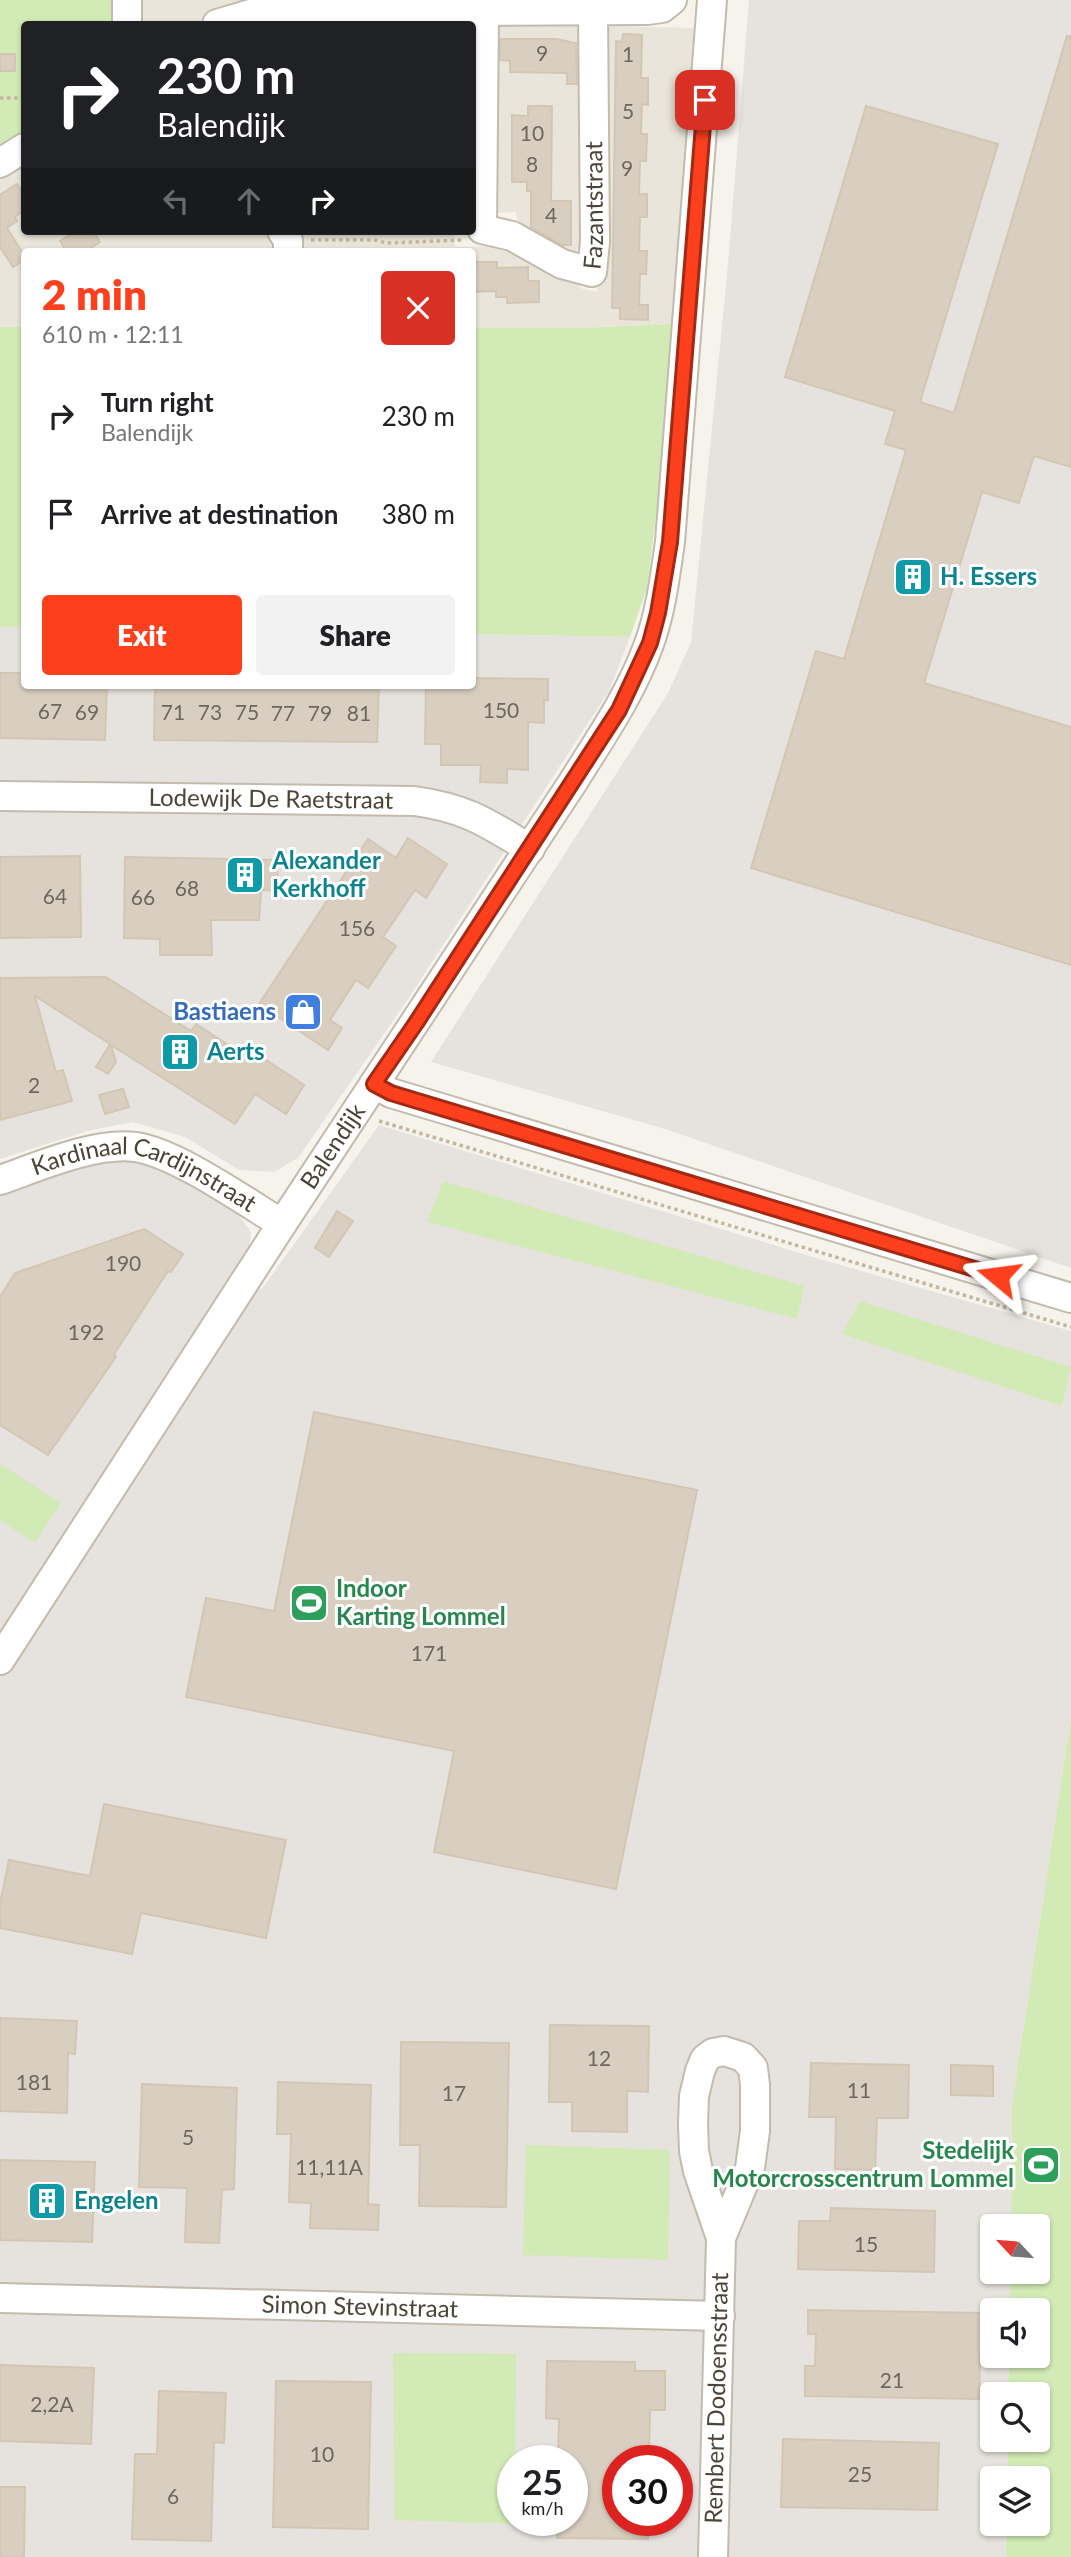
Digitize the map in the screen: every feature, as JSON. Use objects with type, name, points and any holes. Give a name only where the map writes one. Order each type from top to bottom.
[{"type":"street","points":[[127,0],[127,21]]},
{"type":"street","points":[[229,21],[261,13],[452,6],[484,11],[647,10],[662,8],[672,0],[699,18],[712,9]]},
{"type":"street","name":"Balendijk","points":[[0,1660],[9,1625],[282,1224],[530,849],[619,710],[650,643],[670,542],[712,9]]},
{"type":"street","points":[[482,229],[484,11]]},
{"type":"street","name":"Fazantstraat","points":[[482,229],[512,236],[562,264],[592,272],[595,242],[593,11]]},
{"type":"street","points":[[0,163],[21,150]]},
{"type":"street","name":"Lodewijk De Raetstraat","points":[[0,796],[414,802],[466,811],[530,849]]},
{"type":"street","points":[[374,1084],[391,1093],[1071,1298]]},
{"type":"street","name":"Kardinaal Cardijnstraat","points":[[0,1180],[85,1153],[135,1147],[179,1163],[282,1224]]},
{"type":"street","name":"Rembert Dodoensstraat","points":[[713,2557],[721,2238],[696,2161],[693,2110],[694,2096],[705,2059],[713,2053],[724,2051],[743,2057],[753,2068],[755,2120],[750,2168],[721,2238]]},
{"type":"street","name":"Simon Stevinstraat","points":[[0,2298],[720,2316]]},
{"type":"path","points":[[0,98],[21,98]]},
{"type":"path","points":[[476,233],[482,229]]},
{"type":"path","points":[[286,241],[374,240],[387,243],[467,240],[474,235]]},
{"type":"path","points":[[375,1120],[1071,1327]]},
{"type":"shaded area","points":[[133,0],[356,0],[206,17],[200,21],[133,21]]},
{"type":"shaded area","points":[[749,0],[1071,0],[1071,1268],[665,1129],[431,1062],[668,693],[691,642],[728,265]]},
{"type":"shaded area","points":[[497,22],[580,24],[583,246],[568,255],[519,232],[516,212],[494,213]]},
{"type":"shaded area","points":[[611,26],[694,28],[673,324],[476,328],[476,248],[21,248],[21,327],[0,327],[0,174],[21,160],[21,235],[455,235],[455,247],[516,246],[544,261],[583,289],[597,292],[604,31]]},
{"type":"shaded area","points":[[0,627],[21,627],[21,689],[476,689],[476,634],[630,637],[609,691],[406,1002],[298,1158],[274,1172],[239,1170],[185,1137],[133,1122],[87,1131],[0,1159]]},
{"type":"shaded area","points":[[379,1125],[823,1260],[1071,1331],[1071,1718],[1012,2104],[1011,2214],[980,2214],[980,2284],[1010,2284],[1010,2298],[980,2298],[980,2368],[1009,2368],[1008,2382],[980,2382],[980,2452],[1008,2452],[1007,2466],[980,2466],[980,2536],[1007,2536],[1006,2557],[0,2557],[0,1193],[92,1164],[129,1158],[190,1177],[230,1203],[251,1232],[248,1255],[235,1275],[262,1289]]},
{"type":"green space","points":[[0,0],[117,0],[118,21],[21,21],[21,138],[0,152]]},
{"type":"green space","points":[[673,324],[657,509],[647,588],[630,637],[476,634],[476,328]]},
{"type":"green space","points":[[0,327],[21,327],[21,627],[0,627]]},
{"type":"green space","points":[[443,1181],[804,1286],[797,1319],[427,1222]]},
{"type":"green space","points":[[860,1301],[1071,1367],[1062,1406],[842,1334]]},
{"type":"green space","points":[[0,1464],[61,1503],[35,1543],[0,1520]]},
{"type":"green space","name":"Stedelijk Motorcrosscentrum Lommel","points":[[1071,1718],[1071,2557],[1006,2557],[1007,2536],[1050,2536],[1050,2466],[1007,2466],[1008,2452],[1050,2452],[1050,2382],[1008,2382],[1009,2368],[1050,2368],[1050,2298],[1010,2298],[1010,2284],[1050,2284],[1050,2214],[1011,2214],[1012,2104]]},
{"type":"green space","points":[[526,2145],[670,2150],[668,2260],[523,2255]]},
{"type":"green space","points":[[393,2353],[516,2354],[515,2445],[497,2445],[497,2523],[395,2520]]},
{"type":"building","points":[[623,34],[642,35],[641,78],[648,78],[648,105],[642,104],[641,134],[647,134],[646,161],[640,161],[639,194],[647,194],[647,217],[640,217],[639,251],[647,251],[646,274],[640,274],[639,305],[648,305],[648,320],[620,319],[620,308],[612,308],[616,41],[622,42]]},
{"type":"building","name":"H. Essers","points":[[1067,36],[1071,36],[1071,467],[1034,456],[1019,503],[982,492],[924,683],[1071,727],[1071,965],[751,868],[816,651],[844,659],[906,450],[885,444],[895,411],[785,377],[866,106],[998,144],[920,402],[954,413]]},
{"type":"building","points":[[500,39],[556,39],[576,43],[577,84],[567,84],[567,73],[510,72],[510,61],[500,60]]},
{"type":"building","points":[[0,54],[15,54],[15,71],[0,71]]},
{"type":"building","points":[[528,106],[552,106],[551,201],[571,201],[571,245],[562,245],[531,227],[531,191],[527,191],[527,182],[512,182],[512,115],[528,116]]},
{"type":"building","points":[[17,184],[21,190],[21,212],[15,217],[17,221],[7,228],[21,250],[21,262],[13,267],[0,247],[0,195]]},
{"type":"building","points":[[70,235],[96,235],[100,242],[91,248],[64,248],[60,241]]},
{"type":"building","points":[[476,262],[497,262],[497,268],[528,267],[528,281],[539,281],[539,302],[507,303],[507,297],[496,297],[496,291],[476,292]]},
{"type":"building","points":[[0,673],[21,673],[21,689],[107,689],[105,740],[0,738]]},
{"type":"building","points":[[476,678],[548,679],[544,723],[528,722],[528,770],[507,769],[507,783],[480,782],[481,765],[441,765],[441,744],[425,744],[426,689],[476,689]]},
{"type":"building","points":[[155,689],[379,689],[377,742],[154,740]]},
{"type":"building","points":[[408,838],[447,864],[426,898],[415,890],[383,937],[396,946],[368,988],[356,980],[330,1020],[342,1028],[328,1050],[259,1004],[368,839],[396,858]]},
{"type":"building","points":[[80,856],[81,937],[0,938],[0,857]]},
{"type":"building","points":[[125,857],[278,860],[277,891],[261,890],[259,920],[211,920],[212,955],[160,955],[160,939],[124,938]]},
{"type":"building","name":"Aerts","points":[[106,977],[191,1031],[196,1024],[244,1055],[248,1048],[304,1085],[286,1114],[255,1094],[235,1124],[111,1045],[116,1062],[108,1074],[96,1067],[110,1044],[35,996],[56,1072],[63,1070],[72,1101],[0,1120],[0,978]]},
{"type":"building","points":[[123,1089],[129,1107],[105,1114],[99,1095]]},
{"type":"building","points":[[337,1211],[353,1221],[329,1257],[315,1248]]},
{"type":"building","points":[[144,1229],[183,1254],[171,1272],[168,1271],[114,1354],[116,1357],[48,1455],[0,1425],[0,1297],[15,1273]]},
{"type":"building","points":[[314,1412],[697,1490],[616,1889],[434,1852],[454,1751],[186,1697],[206,1598],[274,1611]]},
{"type":"building","points":[[104,1804],[286,1840],[266,1938],[141,1913],[132,1954],[0,1928],[0,1904],[9,1860],[90,1876]]},
{"type":"building","points":[[0,2018],[77,2021],[75,2054],[68,2053],[67,2113],[0,2111]]},
{"type":"building","points":[[550,2025],[649,2026],[648,2092],[627,2091],[627,2132],[572,2131],[572,2102],[549,2102]]},
{"type":"building","points":[[401,2042],[509,2043],[506,2207],[419,2206],[420,2145],[400,2145]]},
{"type":"building","points":[[811,2063],[909,2065],[908,2118],[877,2118],[875,2170],[835,2169],[836,2117],[809,2117]]},
{"type":"building","points":[[951,2065],[993,2066],[993,2096],[951,2095]]},
{"type":"building","points":[[278,2082],[371,2085],[368,2204],[379,2205],[378,2230],[310,2228],[311,2203],[289,2202],[291,2134],[277,2134]]},
{"type":"building","points":[[142,2084],[237,2088],[234,2189],[222,2190],[219,2243],[185,2242],[187,2188],[139,2187]]},
{"type":"building","name":"Engelen","points":[[0,2160],[95,2162],[92,2242],[0,2240]]},
{"type":"building","points":[[831,2208],[935,2211],[934,2272],[798,2269],[799,2221],[830,2221]]},
{"type":"building","points":[[808,2310],[980,2313],[979,2399],[805,2396],[805,2366],[815,2366],[816,2334],[808,2334]]},
{"type":"building","points":[[547,2361],[635,2362],[635,2371],[665,2371],[665,2410],[650,2410],[649,2445],[602,2445],[602,2536],[648,2536],[648,2539],[557,2538],[588,2536],[588,2445],[558,2445],[559,2419],[546,2418]]},
{"type":"building","points":[[0,2365],[94,2368],[91,2444],[0,2441]]},
{"type":"building","points":[[276,2381],[371,2382],[368,2529],[273,2527]]},
{"type":"building","points":[[159,2391],[226,2393],[224,2443],[214,2442],[211,2541],[132,2539],[135,2454],[157,2454]]},
{"type":"building","points":[[783,2439],[939,2443],[937,2510],[781,2507]]},
{"type":"building","points":[[0,2487],[25,2487],[24,2557],[0,2557]]},
{"type":"place","name":"H. Essers","points":[[913,577]]},
{"type":"place","name":"Alexander Kerkhoff","points":[[245,875]]},
{"type":"place","name":"Bastiaens","points":[[303,1012]]},
{"type":"place","name":"Aerts","points":[[180,1052]]},
{"type":"place","name":"Indoor Karting Lommel","points":[[309,1603]]},
{"type":"place","name":"Stedelijk Motorcrosscentrum Lommel","points":[[1041,2165]]},
{"type":"place","name":"Engelen","points":[[47,2201]]},
{"type":"route","points":[[705,100],[670,542],[650,643],[619,710],[374,1084],[391,1093],[998,1276]]}]
